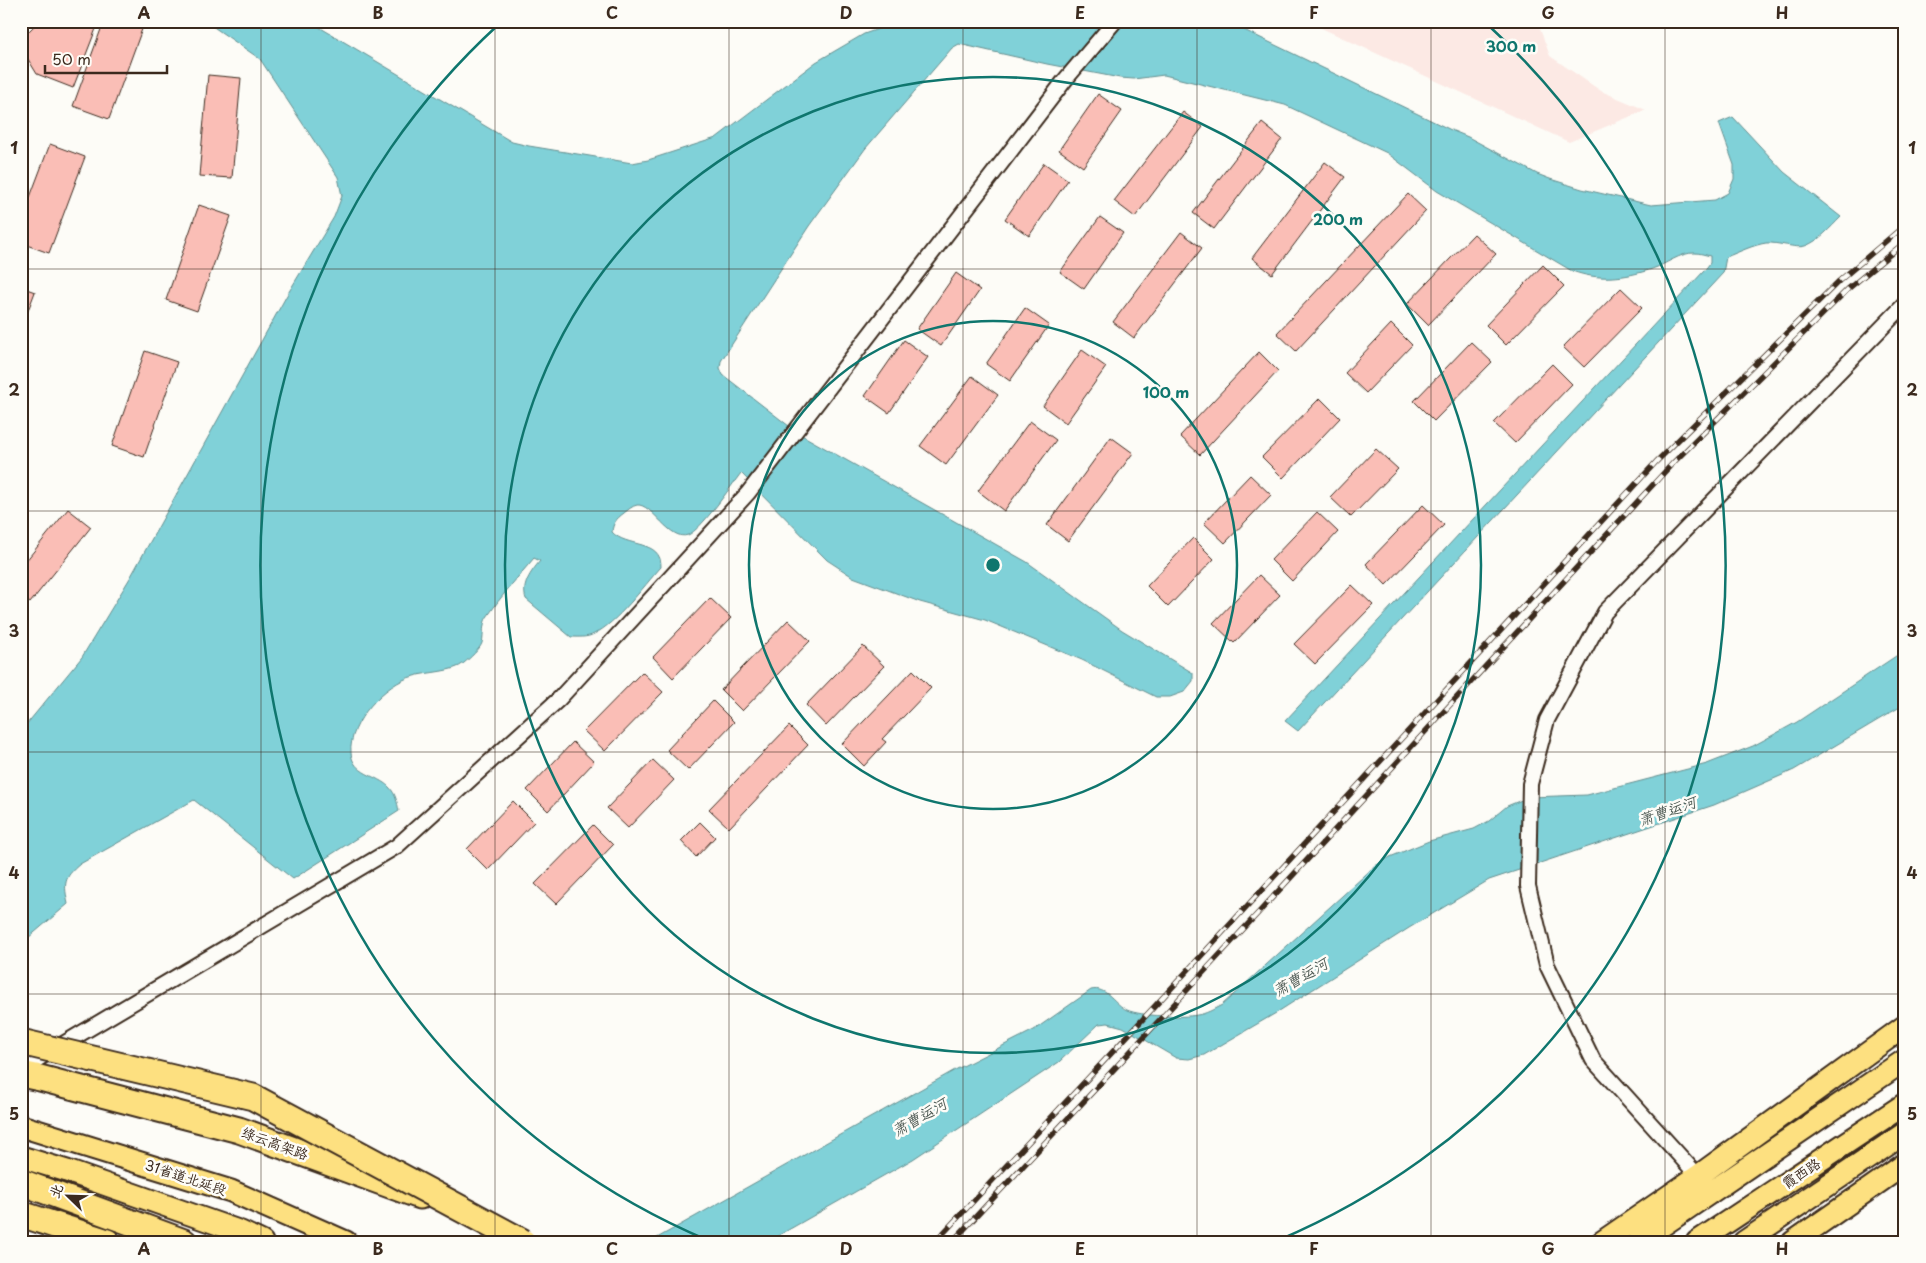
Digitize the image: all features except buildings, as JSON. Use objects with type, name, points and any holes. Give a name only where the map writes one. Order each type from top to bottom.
[{"type":"highway","points":[[21,1042],[253,1097],[523,1242]]},
{"type":"highway","name":"绿云高架路","points":[[21,1074],[239,1130],[449,1206],[517,1242]]},
{"type":"highway","points":[[21,1182],[184,1242]]},
{"type":"highway","points":[[21,1214],[107,1242]]},
{"type":"main road","points":[[1602,1242],[1698,1176],[1905,1026]]},
{"type":"main road","points":[[1638,1242],[1905,1060]]},
{"type":"main road","name":"霞西路","points":[[1697,1242],[1905,1104]]},
{"type":"main road","name":"31省道北延段","points":[[21,1126],[231,1191],[346,1242]]},
{"type":"main road","name":"霞西路","points":[[1744,1242],[1905,1133]]},
{"type":"main road","points":[[21,1157],[67,1171],[241,1232],[262,1242]]},
{"type":"main road","points":[[1794,1242],[1905,1164]]},
{"type":"main road","points":[[67,1171],[195,1242]]},
{"type":"street","points":[[21,1069],[397,846],[559,699],[748,493],[1065,80],[1115,21]]},
{"type":"street","points":[[1698,1176],[1593,1060],[1547,965],[1528,886],[1530,784],[1547,720],[1605,612],[1905,304]]},
{"type":"shaded area","points":[[1306,21],[1537,21],[1550,56],[1601,91],[1646,110],[1569,142]]},
{"type":"water","points":[[205,21],[309,21],[512,142],[632,163],[648,160],[716,138],[816,62],[864,34],[901,21],[1231,21],[1240,28],[1468,137],[1537,174],[1582,189],[1651,205],[1715,200],[1728,193],[1734,179],[1734,165],[1719,123],[1733,117],[1784,172],[1841,217],[1820,238],[1805,246],[1797,247],[1766,243],[1726,257],[1723,273],[1298,731],[1285,721],[1704,271],[1710,263],[1710,256],[1690,253],[1632,275],[1602,277],[1582,274],[1572,271],[1437,191],[1387,153],[1285,105],[1164,75],[1134,79],[1120,78],[959,44],[952,48],[865,149],[809,226],[721,361],[720,368],[723,375],[798,433],[1027,562],[1122,630],[1193,673],[1193,681],[1184,692],[1170,697],[1156,697],[1082,660],[985,620],[920,602],[853,577],[827,560],[741,473],[708,517],[688,535],[681,536],[675,533],[643,506],[633,506],[617,519],[612,532],[618,537],[650,548],[656,552],[660,558],[661,567],[621,613],[603,629],[589,636],[571,637],[526,599],[526,584],[530,574],[540,561],[534,558],[485,620],[482,643],[469,659],[454,668],[403,680],[381,696],[362,717],[352,741],[351,753],[353,760],[361,770],[389,787],[396,798],[399,811],[293,879],[194,800],[80,864],[70,873],[66,882],[68,904],[21,944],[21,731],[82,657],[130,578],[287,295],[334,217],[342,196],[338,177],[260,59]]},
{"type":"water","name":"萧曹运河","points":[[1905,650],[1905,704],[1794,770],[1714,805],[1489,880],[1409,928],[1276,1013],[1204,1055],[1189,1059],[1176,1058],[1123,1027],[1108,1023],[1099,1024],[1059,1062],[913,1159],[767,1242],[650,1242],[955,1070],[1034,1030],[1091,990],[1097,989],[1102,991],[1127,1010],[1141,1014],[1182,1016],[1207,1012],[1222,1005],[1375,866],[1390,857],[1429,841],[1474,829],[1489,821],[1507,806],[1529,797],[1587,795],[1707,764],[1753,746],[1797,722]]},
{"type":"railway","points":[[935,1242],[1656,462],[1839,281],[1905,225]]},
{"type":"railway","points":[[952,1242],[1130,1052],[1672,464],[1849,288],[1905,242]]}]
